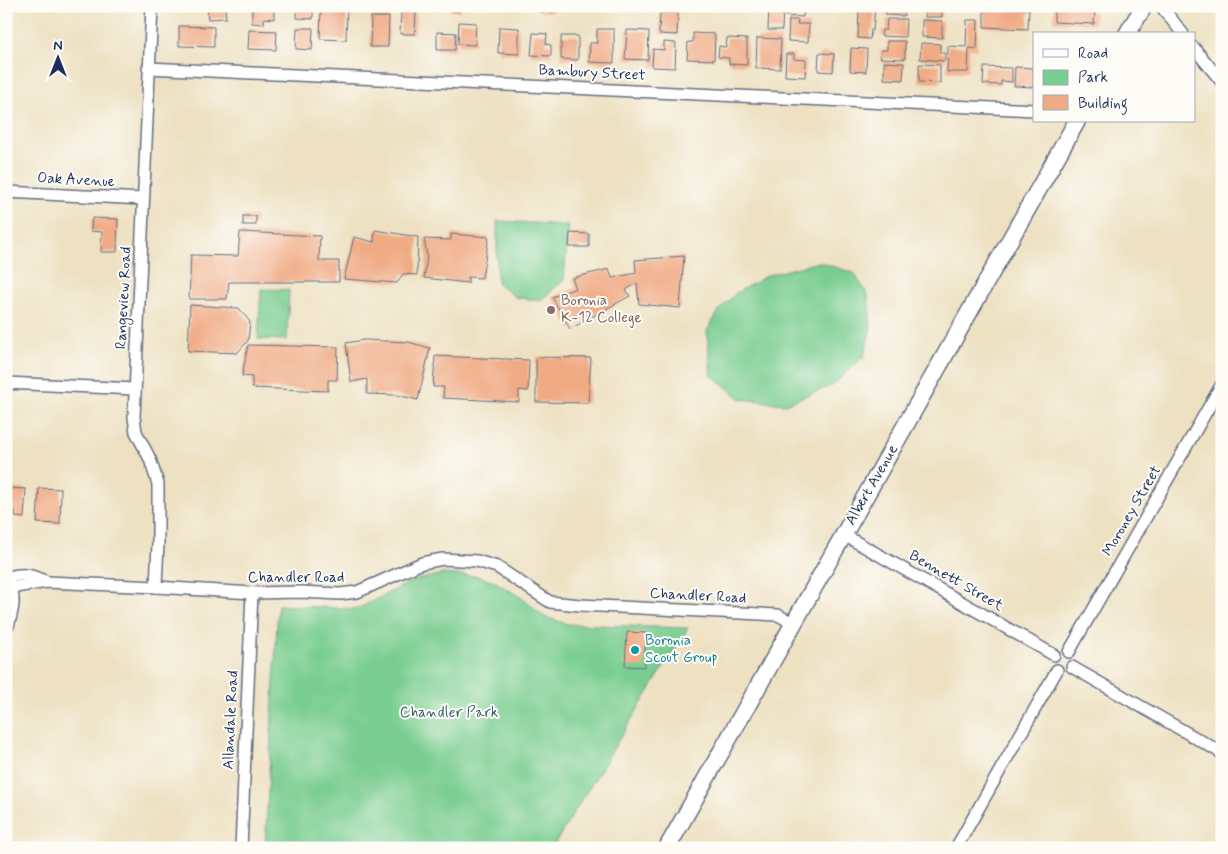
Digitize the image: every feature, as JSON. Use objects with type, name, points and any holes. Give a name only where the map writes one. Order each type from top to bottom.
[{"type":"main road","points":[[1128,32],[1144,6]]},
{"type":"main road","name":"Albert Avenue","points":[[667,848],[1076,122]]},
{"type":"main road","points":[[6,624],[10,612],[7,585]]},
{"type":"street","name":"Rangeview Road","points":[[152,6],[135,389],[136,432],[150,459],[158,484],[156,587]]},
{"type":"street","points":[[1161,6],[1181,32]]},
{"type":"street","points":[[1196,50],[1222,82]]},
{"type":"street","name":"Bambury Street","points":[[148,68],[1033,110]]},
{"type":"street","name":"Oak Avenue","points":[[6,192],[143,198]]},
{"type":"street","points":[[6,383],[135,389]]},
{"type":"street","name":"Moroney Street","points":[[1069,652],[1222,384]]},
{"type":"street","name":"Bennett Street","points":[[844,534],[1054,654]]},
{"type":"street","name":"Chandler Road","points":[[7,585],[47,582],[252,593],[301,592],[340,594],[357,592],[422,563],[443,558],[477,560],[497,567],[550,602],[778,615],[794,624]]},
{"type":"street","name":"Allandale Road","points":[[241,848],[252,593]]},
{"type":"street","points":[[1061,650],[1069,652],[1074,658],[1072,667],[1065,671],[1057,670],[1052,663],[1054,654],[1061,650]]},
{"type":"street","points":[[1072,667],[1222,753]]},
{"type":"street","points":[[956,848],[1057,670]]},
{"type":"green space","points":[[497,221],[568,225],[564,280],[540,301],[515,297],[497,283]]},
{"type":"green space","points":[[819,262],[854,273],[868,295],[871,327],[864,356],[833,385],[785,404],[741,399],[711,375],[707,331],[720,309],[736,293],[768,275]]},
{"type":"green space","points":[[261,289],[289,290],[287,340],[258,339]]},
{"type":"green space","name":"Chandler Park","points":[[442,574],[477,576],[497,583],[522,598],[545,617],[567,624],[688,628],[552,848],[265,848],[278,605],[357,609],[412,581]]},
{"type":"building","points":[[207,6],[225,7],[226,18],[208,19]]},
{"type":"building","points":[[252,6],[274,6],[274,19],[264,18],[264,24],[252,23]]},
{"type":"building","points":[[297,6],[313,6],[313,19],[297,18]]},
{"type":"building","points":[[321,6],[347,7],[346,40],[320,39]]},
{"type":"building","points":[[366,6],[385,6],[385,8],[366,8]]},
{"type":"building","points":[[427,6],[437,6],[437,10],[427,10]]},
{"type":"building","points":[[451,6],[460,6],[460,11],[450,11]]},
{"type":"building","points":[[540,6],[554,6],[554,12],[540,12]]},
{"type":"building","points":[[769,6],[783,6],[782,30],[768,30]]},
{"type":"building","points":[[785,6],[816,6],[816,11],[804,10],[803,17],[785,16]]},
{"type":"building","points":[[859,6],[875,6],[873,30],[871,30],[870,39],[858,38]]},
{"type":"building","points":[[887,6],[910,6],[909,9],[905,9],[904,16],[886,15]]},
{"type":"building","points":[[920,6],[942,6],[942,17],[925,17],[926,9],[920,9]]},
{"type":"building","points":[[1054,6],[1090,6],[1090,11],[1095,12],[1094,24],[1054,22]]},
{"type":"building","points":[[984,7],[1029,9],[1028,29],[984,27]]},
{"type":"building","points":[[401,12],[416,12],[415,34],[400,34]]},
{"type":"building","points":[[660,13],[678,13],[677,35],[659,34]]},
{"type":"building","points":[[371,17],[389,17],[388,47],[370,47]]},
{"type":"building","points":[[887,19],[906,19],[905,37],[881,36],[882,30],[886,30]]},
{"type":"building","points":[[789,20],[798,20],[797,24],[809,24],[808,42],[788,41]]},
{"type":"building","points":[[922,20],[942,21],[942,38],[922,37]]},
{"type":"building","points":[[967,20],[978,20],[977,49],[969,48],[968,72],[947,72],[948,46],[966,47]]},
{"type":"building","points":[[459,22],[476,23],[475,45],[458,44]]},
{"type":"building","points":[[179,26],[214,27],[214,47],[179,46]]},
{"type":"building","points":[[499,27],[519,28],[519,54],[498,53]]},
{"type":"building","points":[[297,28],[313,28],[312,50],[296,49]]},
{"type":"building","points":[[597,29],[614,29],[614,63],[589,62],[590,43],[597,43]]},
{"type":"building","points":[[249,30],[277,31],[276,50],[248,49]]},
{"type":"building","points":[[627,30],[649,31],[648,60],[625,59]]},
{"type":"building","points":[[437,32],[456,33],[455,50],[437,50]]},
{"type":"building","points":[[533,33],[547,34],[546,44],[551,45],[551,56],[531,55]]},
{"type":"building","points":[[693,33],[715,34],[714,60],[687,59],[688,42],[693,42]]},
{"type":"building","points":[[561,36],[578,36],[578,60],[561,59]]},
{"type":"building","points":[[727,38],[747,39],[747,65],[729,64],[729,58],[718,57],[719,46],[726,47]]},
{"type":"building","points":[[757,38],[781,39],[780,69],[756,68]]},
{"type":"building","points":[[887,41],[905,41],[905,59],[880,58],[881,50],[887,50]]},
{"type":"building","points":[[664,42],[676,43],[675,68],[652,67],[653,49],[664,50]]},
{"type":"building","points":[[921,43],[940,44],[940,53],[945,53],[945,61],[920,59]]},
{"type":"building","points":[[851,48],[867,49],[866,72],[850,71]]},
{"type":"building","points":[[819,53],[834,54],[833,72],[818,71]]},
{"type":"building","points":[[786,54],[794,54],[794,59],[806,60],[805,77],[785,76]]},
{"type":"building","points":[[884,62],[904,63],[903,80],[884,79]]},
{"type":"building","points":[[919,64],[940,65],[940,83],[919,82]]},
{"type":"building","points":[[984,67],[1012,68],[1012,82],[1001,81],[1001,85],[983,84]]},
{"type":"building","points":[[1015,67],[1033,68],[1033,87],[1014,86]]},
{"type":"building","points":[[243,216],[256,216],[256,225],[243,225]]},
{"type":"building","points":[[92,218],[118,219],[117,252],[101,252],[102,232],[91,231]]},
{"type":"building","points":[[375,230],[418,237],[417,275],[403,274],[397,283],[344,279],[354,237],[374,242]]},
{"type":"building","points":[[240,232],[320,236],[319,261],[339,261],[339,282],[229,282],[227,299],[189,299],[191,255],[238,256]]},
{"type":"building","points":[[570,233],[589,234],[589,247],[569,247]]},
{"type":"building","points":[[451,234],[489,237],[482,278],[468,277],[468,283],[424,278],[427,256],[424,239],[451,240]]},
{"type":"building","points":[[684,256],[680,308],[639,304],[637,283],[626,290],[630,296],[570,329],[552,297],[576,288],[572,278],[609,269],[612,278],[636,273],[635,260]]},
{"type":"building","points":[[190,305],[239,308],[250,322],[248,341],[237,353],[188,351]]},
{"type":"building","points":[[364,340],[408,342],[430,348],[418,400],[397,395],[367,394],[367,379],[351,382],[346,343]]},
{"type":"building","points":[[248,345],[338,347],[337,380],[328,380],[328,391],[252,388],[252,377],[242,376]]},
{"type":"building","points":[[435,356],[529,360],[528,391],[519,390],[519,402],[443,398],[444,387],[433,387]]},
{"type":"building","points":[[536,357],[591,358],[588,403],[536,402]]},
{"type":"building","points":[[6,488],[26,489],[24,518],[15,517],[16,512],[6,511]]},
{"type":"building","points":[[39,488],[61,489],[60,524],[37,523]]},
{"type":"building","name":"Boronia Scout Group","points":[[627,632],[646,633],[644,667],[625,666]]},
{"type":"place","name":"Boronia K-12 College","points":[[551,310]]},
{"type":"place","name":"Boronia Scout Group","points":[[635,650]]}]
